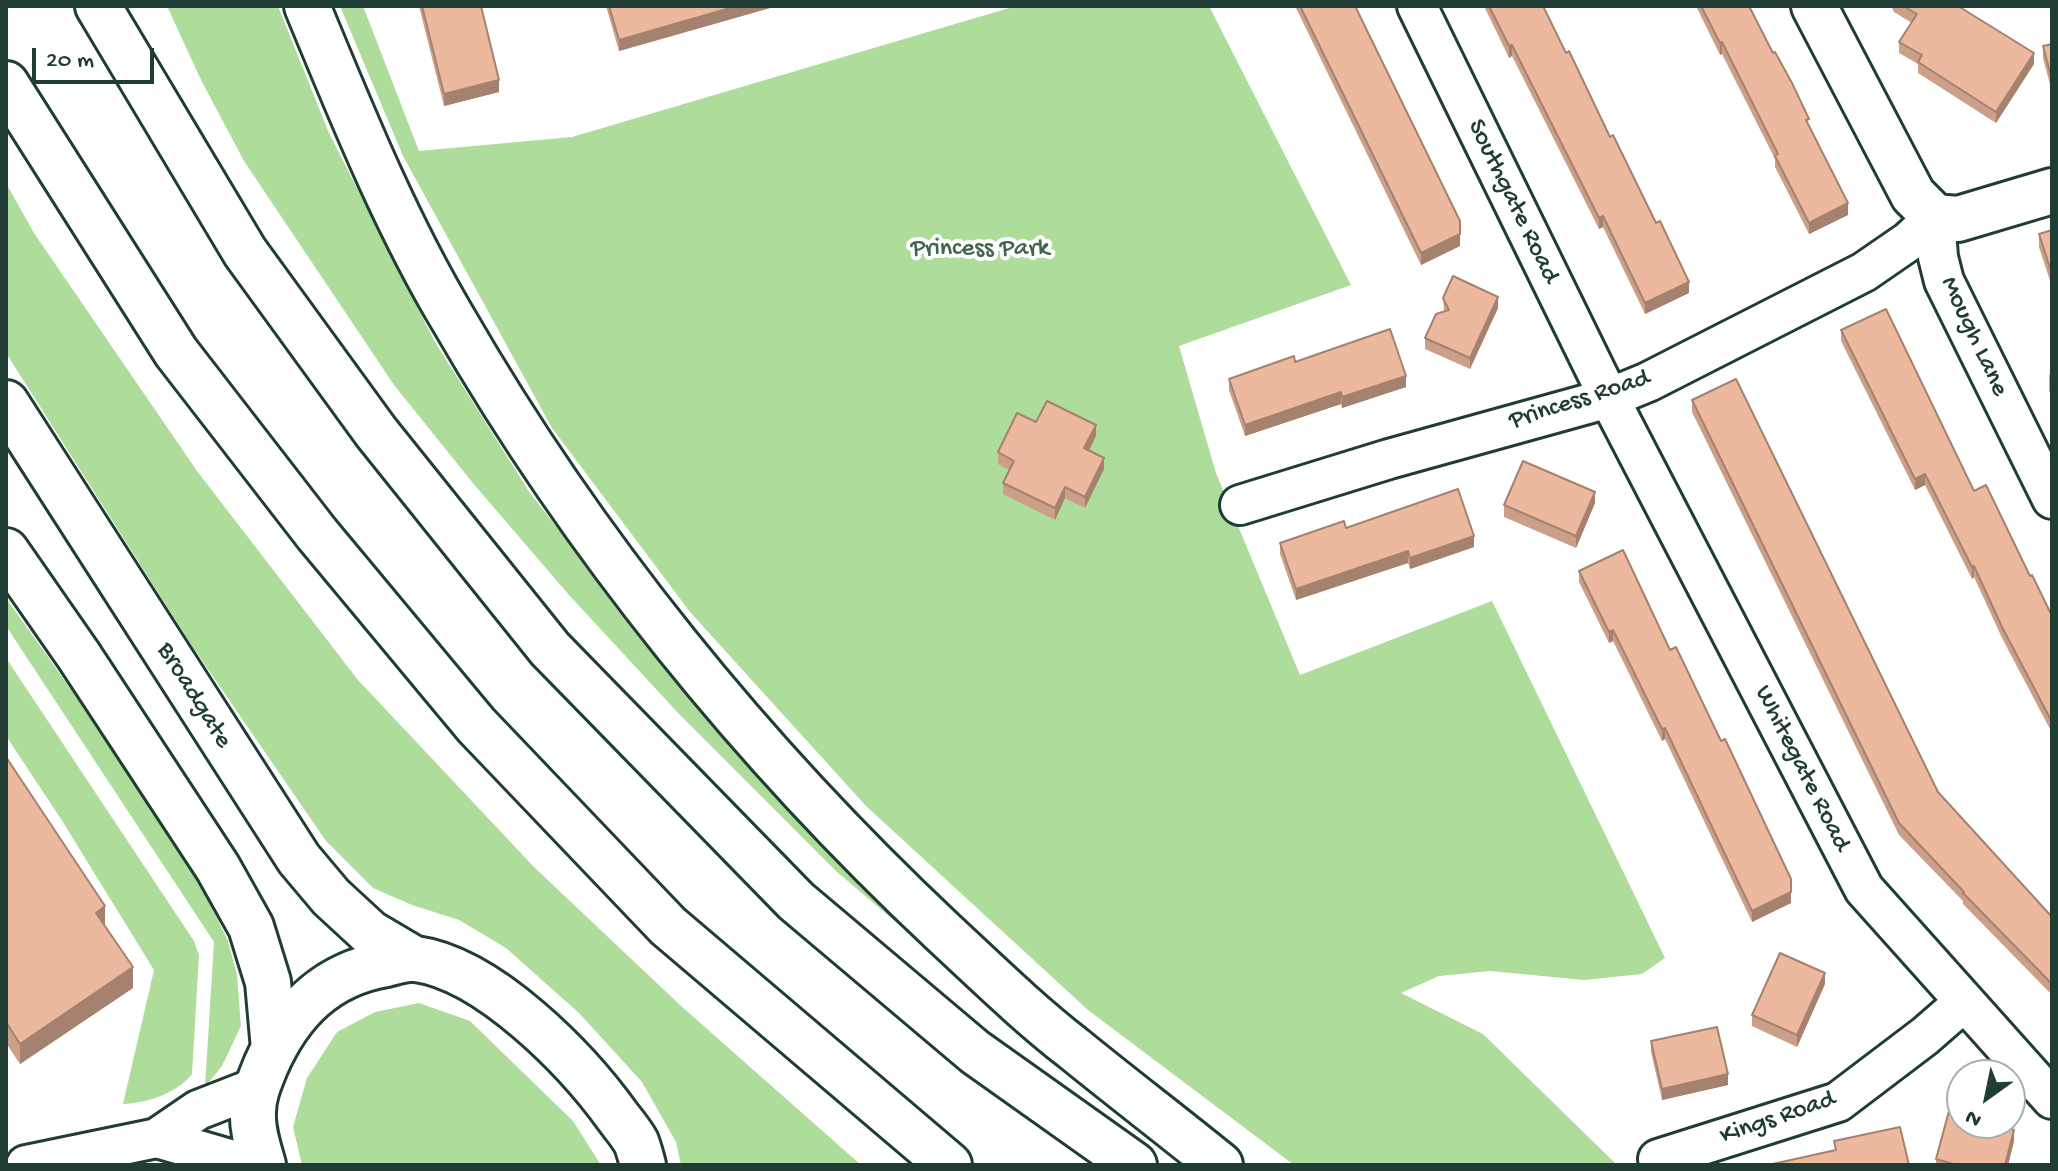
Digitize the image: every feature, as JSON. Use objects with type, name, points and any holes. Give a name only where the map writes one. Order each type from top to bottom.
[{"type":"main road","points":[[98,6],[245,252],[376,432],[550,649],[796,901],[975,1052],[1134,1165]]},
{"type":"main road","points":[[307,6],[372,160],[452,318],[528,441],[624,578],[710,686],[824,812],[943,932],[1070,1046],[1220,1165]]},
{"type":"main road","points":[[1814,6],[1913,195],[1935,217],[1958,219],[2052,191]]},
{"type":"main road","points":[[6,84],[176,352],[317,534],[476,725],[668,926],[949,1165]]},
{"type":"main road","name":"Broadgate","points":[[6,403],[299,859],[331,897],[370,933],[414,959],[457,971],[505,1000],[591,1080],[636,1142],[643,1165]]},
{"type":"main road","name":"Broadgate","points":[[6,551],[218,868],[251,927],[268,982],[265,1068]]},
{"type":"main road","name":"Broadgate","points":[[263,1165],[254,1137],[252,1111],[265,1068],[297,1012],[325,987],[346,974],[414,959]]},
{"type":"street","name":"Southgate Road","points":[[1417,6],[1609,398]]},
{"type":"street","name":"Princess Road","points":[[1240,505],[1389,459],[1609,398],[1648,382],[1864,272],[1909,241],[1935,217]]},
{"type":"street","name":"Mough Lane","points":[[1935,217],[1938,257],[1944,281],[2052,499]]},
{"type":"street","name":"Whitegate Road","points":[[1609,398],[1864,889],[2052,1099]]},
{"type":"street","name":"Kings Road","points":[[1658,1159],[1838,1102],[1964,1002]]},
{"type":"street","points":[[26,1165],[157,1138],[265,1068]]},
{"type":"street","points":[[157,1138],[250,1165]]},
{"type":"green space","points":[[167,6],[278,6],[329,133],[435,342],[530,493],[641,635],[796,813],[925,947],[836,871],[680,715],[569,595],[472,482],[394,385],[244,161],[201,80]]},
{"type":"green space","name":"Princess Park","points":[[340,6],[363,6],[419,151],[572,137],[1016,6],[1209,6],[1351,285],[1179,346],[1216,473],[1300,675],[1492,601],[1665,958],[1642,974],[1584,980],[1490,971],[1439,976],[1401,993],[1483,1034],[1617,1165],[1294,1165],[1088,1010],[866,806],[690,612],[552,428],[403,156]]},
{"type":"green space","points":[[6,183],[34,233],[197,471],[358,680],[534,867],[680,1005],[861,1165],[681,1165],[676,1142],[642,1082],[579,1013],[506,948],[459,920],[373,888],[326,841],[192,646],[6,353]]},
{"type":"green space","points":[[6,598],[85,709],[205,893],[228,941],[237,975],[241,1026],[222,1066],[205,1087],[214,942],[6,626]]},
{"type":"green space","points":[[6,658],[194,941],[199,955],[192,1074],[170,1092],[152,1099],[123,1104],[154,970],[6,736]]},
{"type":"green space","points":[[419,1003],[470,1021],[573,1121],[601,1165],[302,1165],[293,1127],[307,1078],[337,1032],[375,1012]]},
{"type":"building","points":[[422,6],[481,6],[499,80],[444,94]]},
{"type":"building","points":[[609,6],[737,6],[619,40]]},
{"type":"building","points":[[1300,6],[1355,6],[1460,221],[1460,234],[1421,253]]},
{"type":"building","points":[[1489,6],[1543,6],[1566,53],[1569,51],[1610,137],[1613,135],[1656,223],[1660,221],[1689,282],[1645,303],[1603,216],[1599,218],[1512,45],[1509,46]]},
{"type":"building","points":[[1701,6],[1749,6],[1792,83],[1809,119],[1806,120],[1848,203],[1809,223],[1775,156],[1778,154]]},
{"type":"building","points":[[1903,6],[1958,6],[2034,53],[1996,112],[1918,62],[1922,55],[1899,42],[1917,14]]},
{"type":"building","points":[[2052,44],[2052,80],[2043,46]]},
{"type":"building","points":[[2052,230],[2052,274],[2039,234]]},
{"type":"building","points":[[1453,276],[1498,297],[1470,358],[1425,338],[1436,314],[1449,310],[1443,298]]},
{"type":"building","points":[[1886,309],[1974,491],[1986,485],[2052,616],[2052,722],[1925,474],[1915,479],[1841,330]]},
{"type":"building","points":[[1390,329],[1406,376],[1342,397],[1341,392],[1245,425],[1229,379],[1294,356],[1295,362]]},
{"type":"building","points":[[1736,379],[1938,792],[2052,917],[2052,984],[1899,823],[1692,400]]},
{"type":"building","points":[[1047,401],[1096,425],[1084,448],[1104,458],[1085,497],[1065,487],[1055,508],[1003,483],[1014,461],[998,452],[1017,413],[1036,422]]},
{"type":"building","points":[[1523,461],[1595,492],[1576,536],[1504,505]]},
{"type":"building","points":[[1458,489],[1474,536],[1410,558],[1408,551],[1296,589],[1280,543],[1344,521],[1346,528]]},
{"type":"building","points":[[1623,550],[1670,650],[1676,647],[1721,741],[1725,739],[1791,879],[1791,892],[1752,911],[1665,728],[1662,729],[1613,630],[1609,632],[1579,571]]},
{"type":"building","points":[[6,757],[105,906],[96,913],[133,967],[20,1044],[6,1022]]},
{"type":"building","points":[[1780,953],[1825,973],[1797,1035],[1752,1015]]},
{"type":"building","points":[[1717,1027],[1728,1074],[1662,1089],[1651,1041]]},
{"type":"building","points":[[1946,1122],[1946,1139],[2012,1139],[2005,1165],[1957,1165],[1936,1159]]},
{"type":"building","points":[[1900,1127],[1909,1165],[1768,1165],[1836,1150],[1834,1141]]}]
